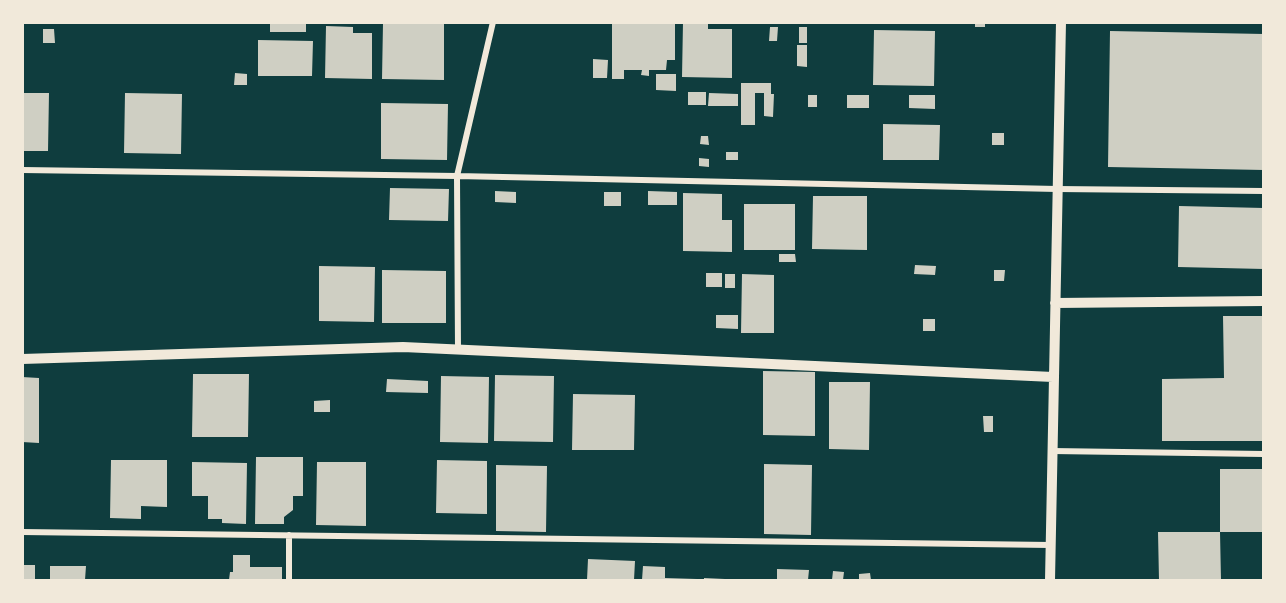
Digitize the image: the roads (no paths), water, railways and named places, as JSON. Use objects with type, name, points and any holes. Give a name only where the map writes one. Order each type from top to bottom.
[{"type":"street","points":[[458,350],[457,176],[493,22]]},
{"type":"street","points":[[1050,580],[1061,22]]},
{"type":"street","points":[[22,170],[1263,192]]},
{"type":"street","points":[[1055,303],[1263,301]]},
{"type":"street","points":[[22,359],[404,348],[1053,377]]},
{"type":"street","points":[[1051,451],[1263,454]]},
{"type":"street","points":[[22,532],[1052,545]]},
{"type":"street","points":[[289,535],[289,580]]}]
